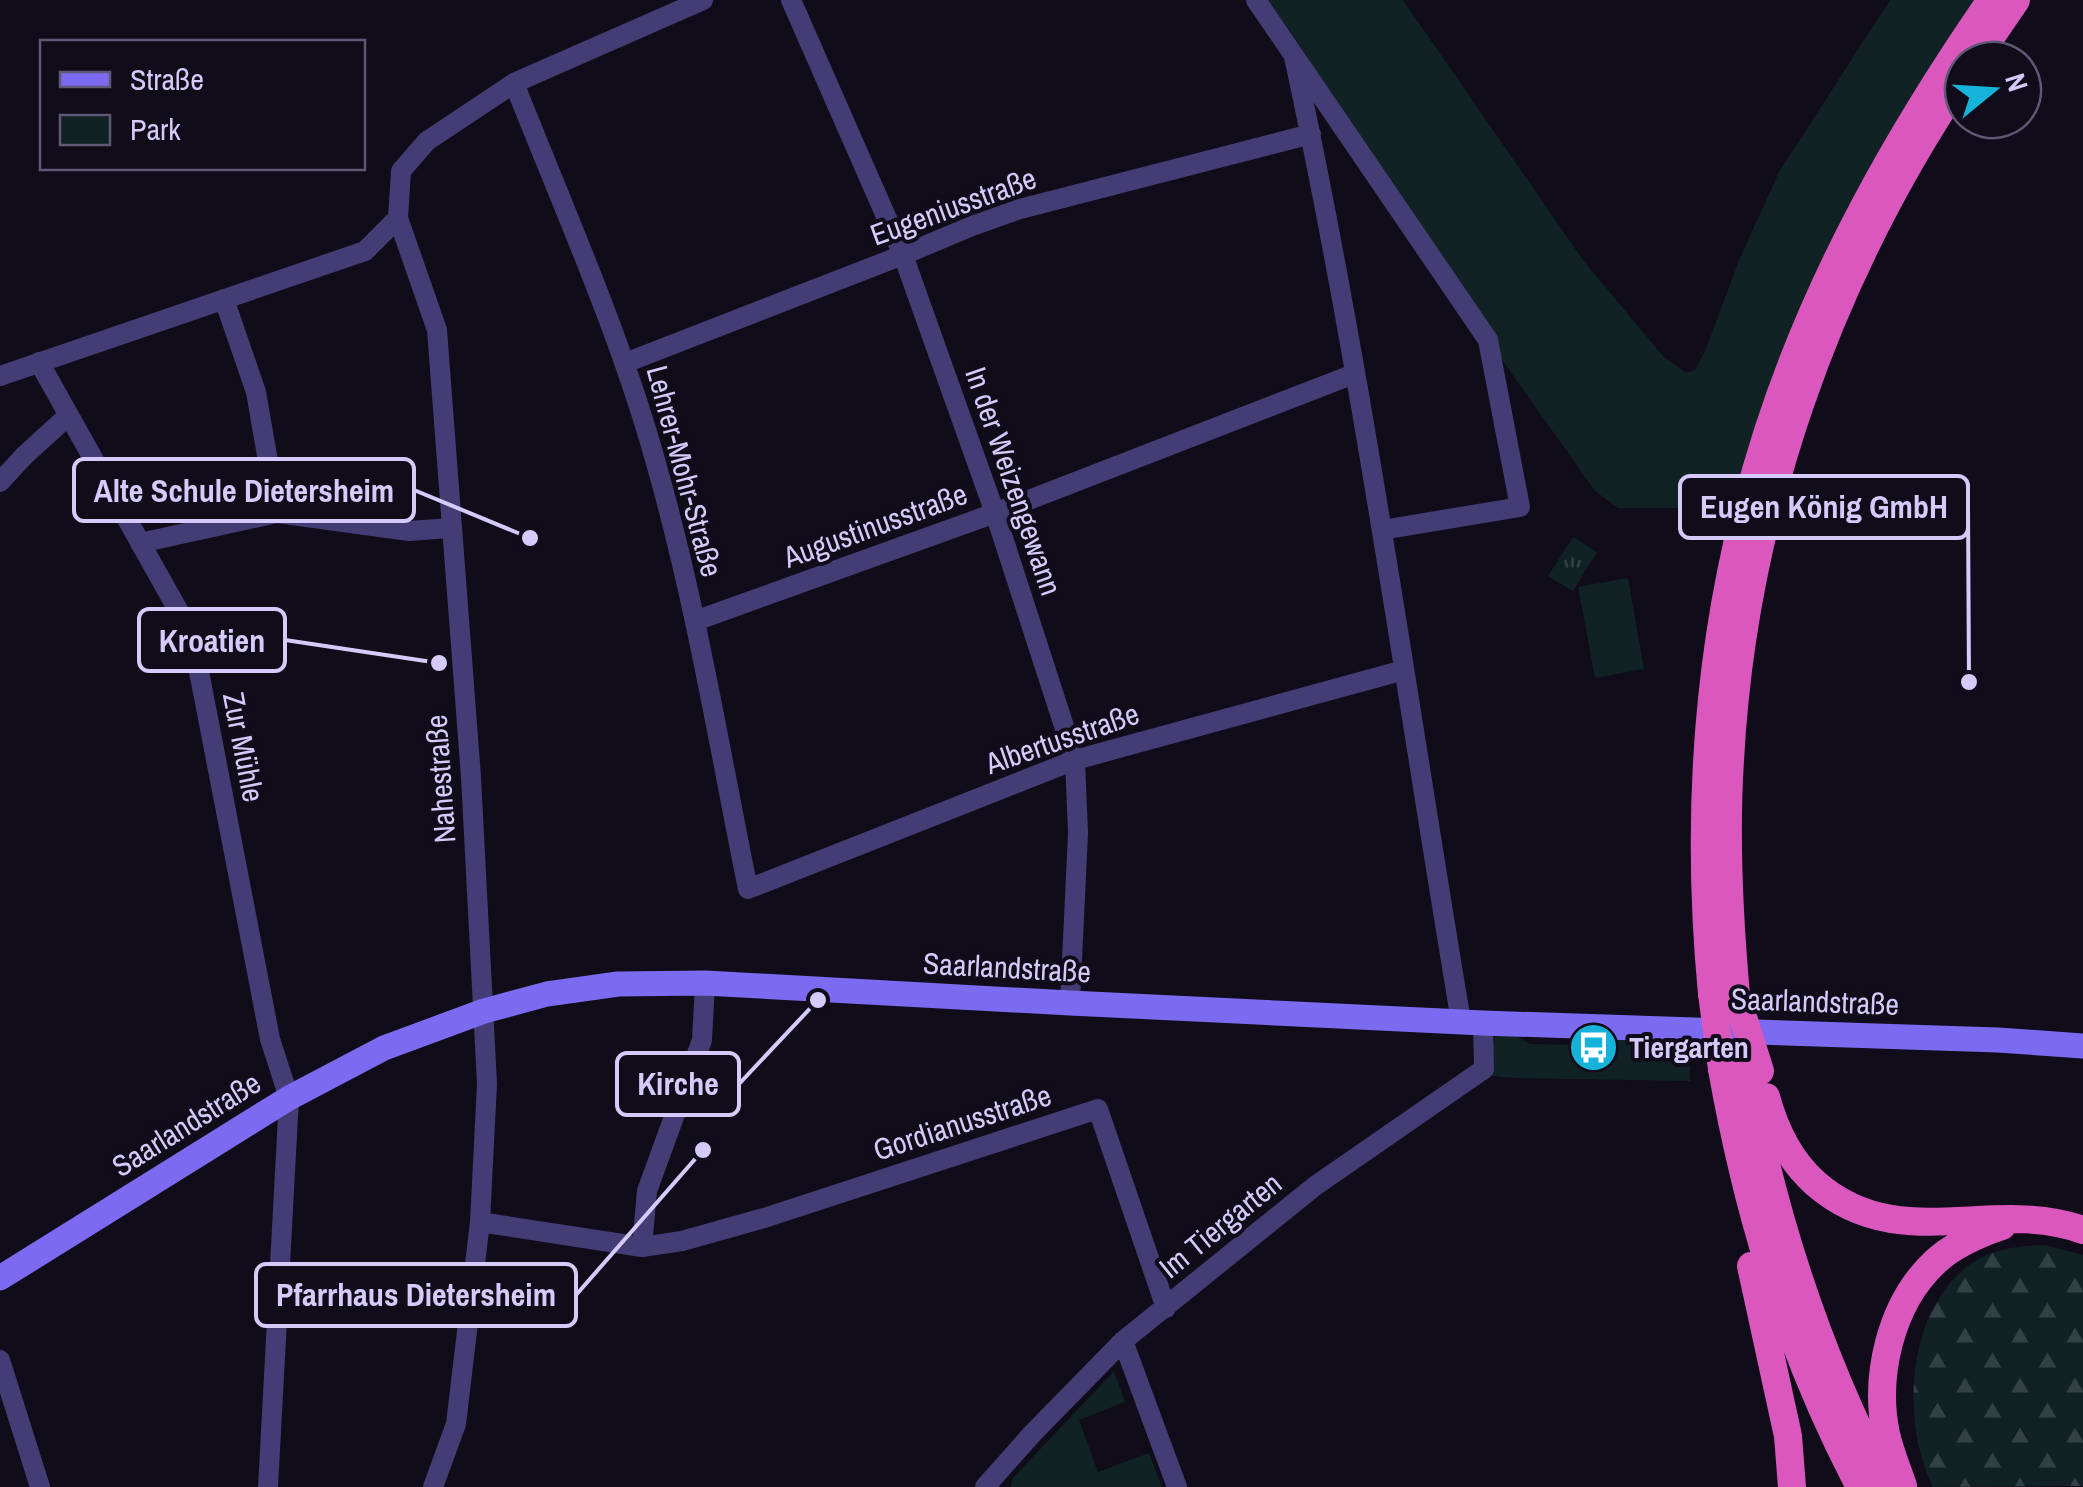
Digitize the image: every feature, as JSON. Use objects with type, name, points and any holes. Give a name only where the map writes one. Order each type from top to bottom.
[{"type":"highway","points":[[1888,1487],[1845,1402],[1803,1294],[1770,1184],[1724,995],[1704,858],[1710,710],[1726,599],[1750,489],[1790,370],[1868,198],[1922,104],[1991,0]]},
{"type":"highway","points":[[1989,40],[2016,0]]},
{"type":"highway","points":[[1724,995],[1730,759],[1742,644],[1764,531],[1795,420],[1836,311],[1886,205],[1943,109]]},
{"type":"highway","points":[[1742,1070],[1742,1227],[1774,1362],[1788,1436],[1792,1487]]},
{"type":"highway","points":[[1742,1070],[1787,1150],[1810,1178],[1839,1201],[1899,1222],[2037,1220],[2083,1230]]},
{"type":"highway","points":[[1740,1166],[1787,1322],[1828,1423],[1860,1487]]},
{"type":"highway","points":[[1903,1487],[1886,1432],[1882,1385],[1890,1339],[1908,1298],[1934,1262],[1965,1240],[2000,1226],[2037,1220]]},
{"type":"main road","name":"Saarlandstraße","points":[[0,1277],[289,1098],[384,1048],[484,1011],[547,994],[618,984],[705,982],[1070,1004],[2083,1046]]},
{"type":"street","points":[[514,83],[704,0]]},
{"type":"street","name":"In der Weizengewann","points":[[791,0],[903,256],[995,513],[1075,760],[1078,833],[1070,1004]]},
{"type":"street","points":[[1256,0],[1488,340],[1520,507],[1382,530]]},
{"type":"street","points":[[1294,57],[1311,134],[1404,670],[1472,1022]]},
{"type":"street","name":"Nahestraße","points":[[433,1487],[456,1424],[480,1222],[486,1084],[484,1011],[471,776],[436,330],[398,218],[401,171],[427,140],[514,83]]},
{"type":"street","name":"Lehrer-Mohr-Straße","points":[[514,83],[625,364],[659,473],[694,622],[748,889]]},
{"type":"street","name":"Eugeniusstraße","points":[[625,364],[1020,209],[1311,134]]},
{"type":"street","points":[[0,376],[366,250],[398,218]]},
{"type":"street","points":[[224,299],[256,392],[278,514]]},
{"type":"street","name":"Zur Mühle","points":[[38,362],[178,610],[196,656],[270,1039],[289,1098]]},
{"type":"street","name":"Augustinusstraße","points":[[694,622],[995,513],[1354,374]]},
{"type":"street","points":[[0,482],[69,415]]},
{"type":"street","points":[[140,543],[278,514],[409,531],[451,528]]},
{"type":"street","name":"Albertusstraße","points":[[748,889],[1075,760],[1404,670]]},
{"type":"street","points":[[642,1247],[647,1191],[702,1040],[705,982]]},
{"type":"street","name":"Im Tiergarten","points":[[986,1486],[1124,1341],[1315,1186],[1484,1068],[1472,1022]]},
{"type":"street","points":[[268,1487],[289,1098]]},
{"type":"street","name":"Gordianusstraße","points":[[480,1222],[642,1247],[682,1240],[764,1218],[1098,1110],[1166,1308]]},
{"type":"street","points":[[1124,1341],[1178,1487]]},
{"type":"street","points":[[0,1360],[40,1487]]},
{"type":"green space","points":[[1268,0],[1403,0],[1583,260],[1663,356],[1686,373],[1695,370],[1706,349],[1739,260],[1779,172],[1890,0],[1977,0],[1958,40],[1943,40],[1943,71],[1734,511],[1618,508],[1595,491],[1316,87],[1307,56]]},
{"type":"green space","points":[[1573,537],[1597,552],[1573,591],[1548,576]]},
{"type":"green space","points":[[1628,578],[1644,669],[1595,678],[1578,587]]},
{"type":"green space","points":[[1505,1030],[1530,1044],[1596,1045],[1600,1032],[1689,1036],[1690,1081],[1485,1075],[1495,1036]]},
{"type":"green space","points":[[2045,1245],[2083,1255],[2083,1486],[1933,1487],[1922,1460],[1913,1399],[1915,1367],[1933,1308],[1950,1283],[1980,1258],[2007,1249]]},
{"type":"green space","points":[[1114,1371],[1125,1402],[1079,1420],[1098,1472],[1149,1453],[1162,1487],[1011,1487],[1012,1479]]},
{"type":"place","name":"Alte Schule Dietersheim","points":[[530,538]]},
{"type":"place","name":"Kroatien","points":[[439,663]]},
{"type":"place","name":"Eugen König GmbH","points":[[1969,682]]},
{"type":"place","name":"Kirche","points":[[818,1000]]},
{"type":"place","name":"Tiergarten","points":[[1594,1047]]},
{"type":"place","name":"Pfarrhaus Dietersheim","points":[[703,1150]]}]
